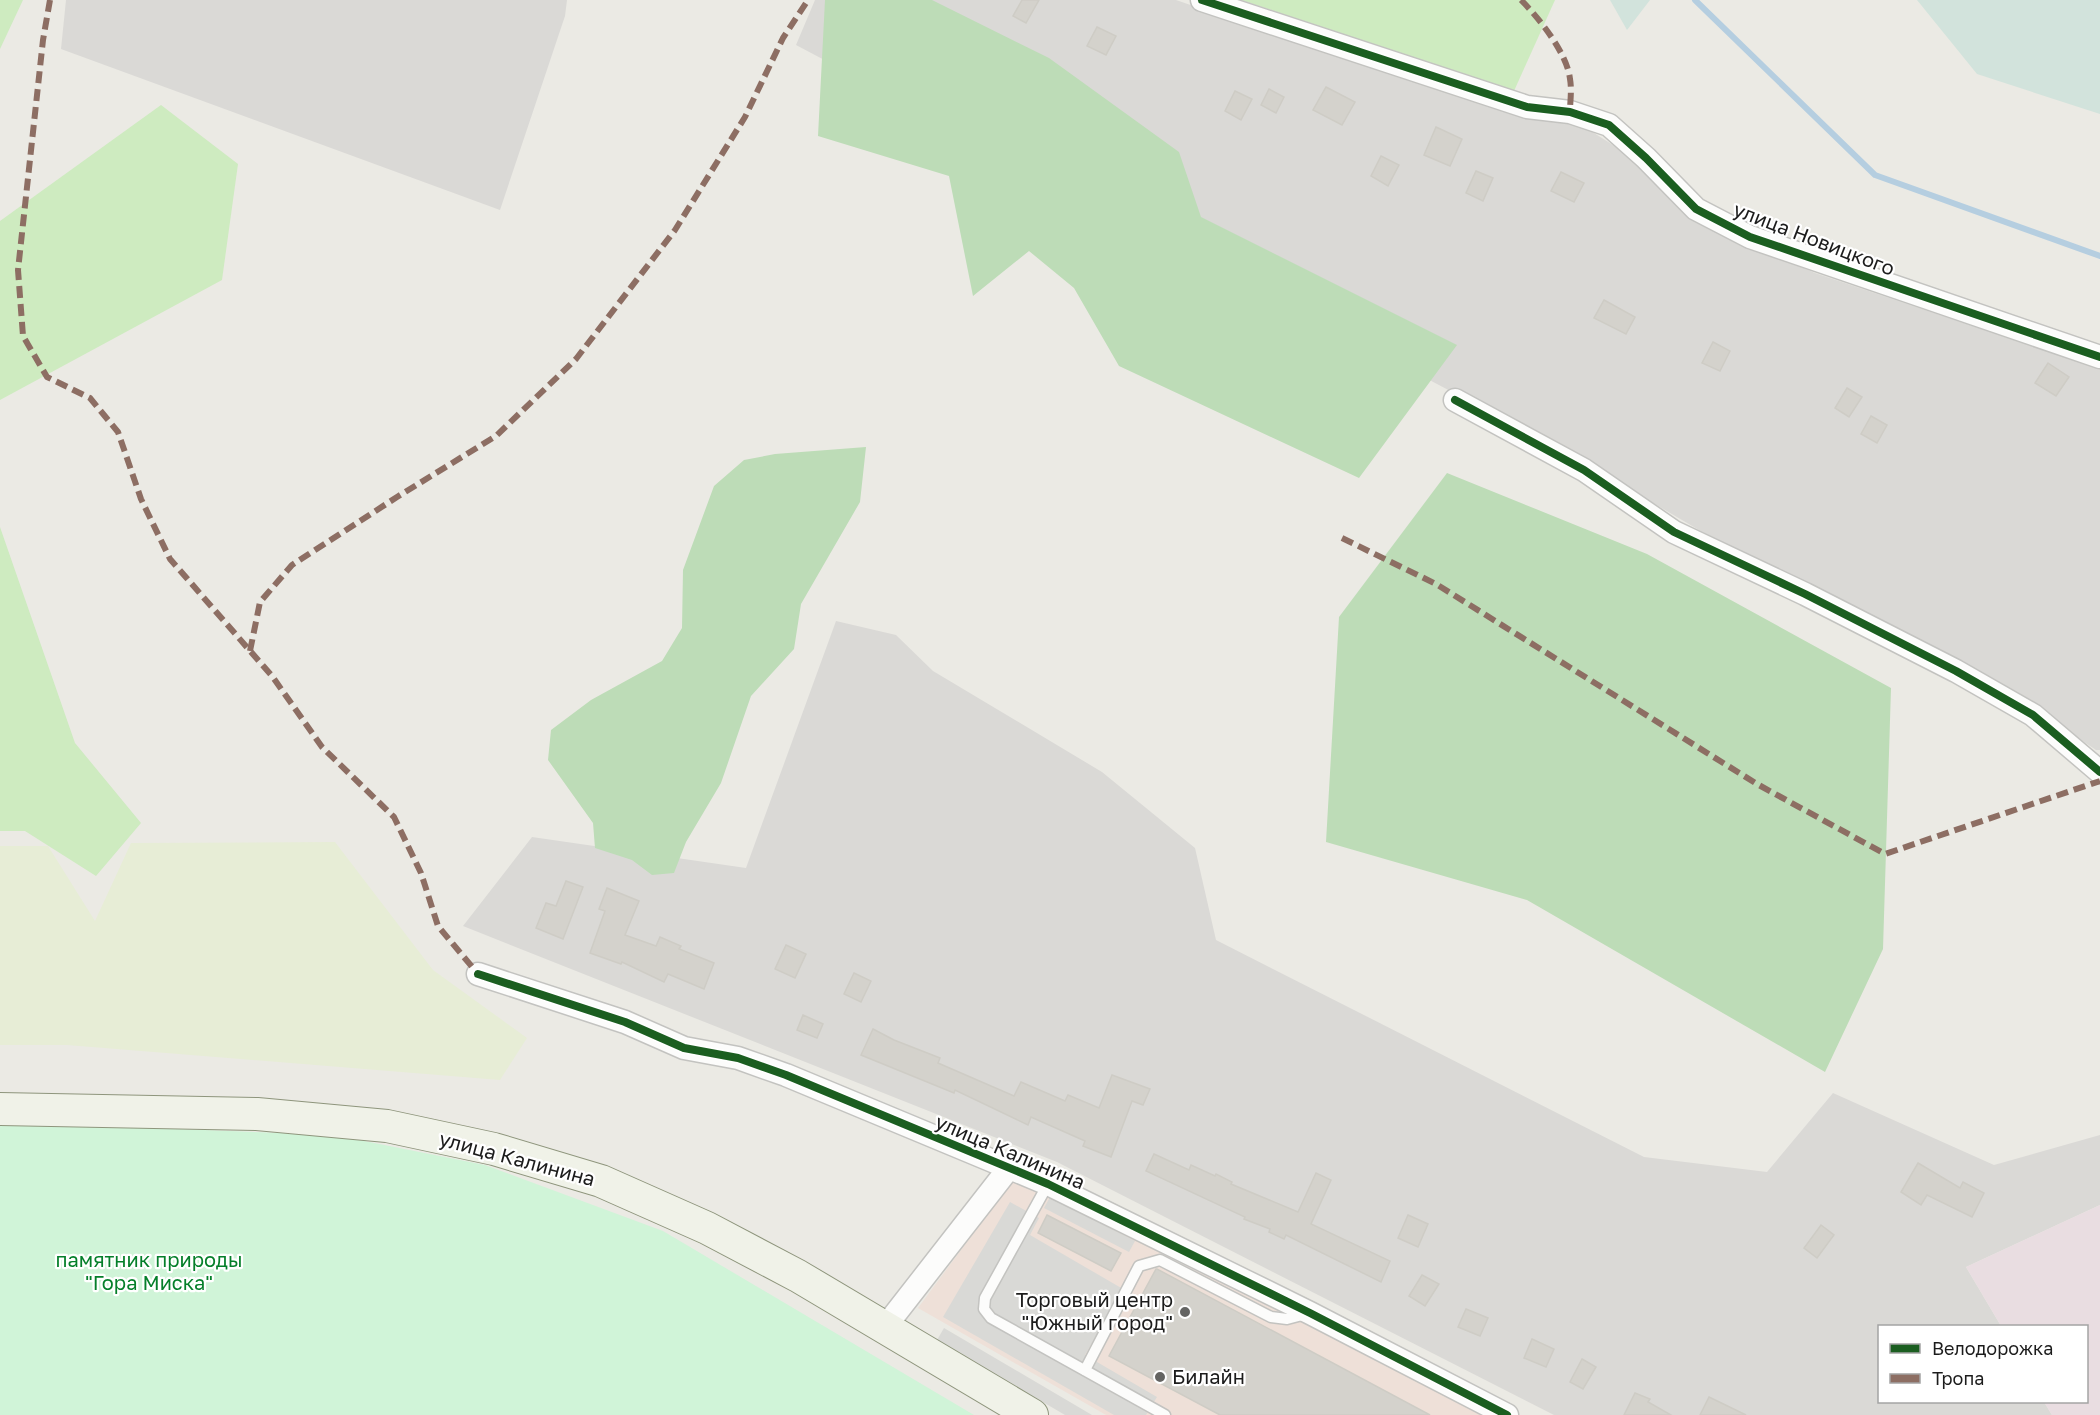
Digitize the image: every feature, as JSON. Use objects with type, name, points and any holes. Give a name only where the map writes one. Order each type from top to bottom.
[{"type":"main road","name":"улица Калинина","points":[[0,1109],[269,1115],[387,1126],[494,1149],[601,1181],[707,1228],[798,1276],[1032,1415]]},
{"type":"street","name":"улица Новицкого","points":[[1202,0],[1527,107],[1570,112],[1609,125],[1646,158],[1696,209],[1750,237],[2100,357]]},
{"type":"street","points":[[1455,400],[1584,470],[1674,532],[1805,594],[1956,671],[2033,716],[2100,772]]},
{"type":"street","name":"улица Калинина","points":[[478,974],[625,1022],[684,1048],[738,1058],[1048,1184],[1310,1313],[1508,1415]]},
{"type":"street","points":[[885,1328],[1009,1168]]},
{"type":"lane","points":[[1048,1184],[985,1298],[984,1309],[991,1318],[1165,1415]]},
{"type":"lane","points":[[1084,1370],[1139,1266],[1160,1260],[1270,1317],[1287,1319],[1310,1313]]},
{"type":"shaded area","points":[[66,0],[567,0],[565,16],[500,210],[61,49]]},
{"type":"shaded area","points":[[815,0],[1176,0],[1447,93],[1586,128],[1632,157],[1695,222],[1815,273],[2100,369],[2100,750],[2096,750],[2003,687],[1699,530],[1575,457],[796,45]]},
{"type":"shaded area","points":[[1610,0],[1650,0],[1627,30]]},
{"type":"shaded area","points":[[1917,0],[2100,0],[2100,114],[1977,74]]},
{"type":"shaded area","points":[[836,621],[896,635],[933,671],[1102,772],[1195,848],[1216,940],[1644,1157],[1767,1172],[1833,1093],[1994,1165],[2100,1135],[2100,1205],[1966,1267],[2000,1325],[1878,1325],[1878,1403],[2045,1403],[2052,1415],[1554,1415],[1057,1162],[463,926],[532,837],[746,868]]},
{"type":"shaded area","points":[[1017,1174],[1481,1415],[1106,1415],[918,1308]]},
{"type":"shaded area","points":[[1050,1197],[1135,1241],[1129,1252],[1044,1208]]},
{"type":"shaded area","points":[[1010,1202],[1039,1218],[1030,1235],[1123,1289],[1085,1355],[1157,1397],[1146,1415],[1114,1415],[943,1317]]},
{"type":"shaded area","points":[[2100,1205],[2100,1415],[2052,1415],[2045,1403],[2088,1403],[2088,1325],[2000,1325],[1966,1267]]},
{"type":"shaded area","points":[[944,1328],[1092,1415],[1065,1415],[937,1340]]},
{"type":"green space","points":[[0,0],[23,0],[0,49]]},
{"type":"green space","points":[[825,0],[932,0],[1049,58],[1179,152],[1201,217],[1457,345],[1359,478],[1119,366],[1074,288],[1029,251],[973,296],[949,176],[818,136]]},
{"type":"green space","points":[[1241,0],[1555,0],[1514,91]]},
{"type":"green space","points":[[161,105],[238,164],[222,280],[0,400],[0,221]]},
{"type":"green space","points":[[866,447],[860,502],[801,604],[794,649],[751,696],[721,783],[686,842],[674,873],[652,875],[632,860],[595,848],[593,823],[548,760],[551,730],[591,700],[662,661],[682,628],[683,570],[714,486],[744,460],[775,454]]},
{"type":"green space","points":[[1447,473],[1647,554],[1891,688],[1883,949],[1825,1072],[1527,900],[1326,842],[1339,617]]},
{"type":"green space","points":[[0,527],[75,743],[141,823],[96,876],[25,831],[0,831]]},
{"type":"green space","points":[[335,842],[433,970],[527,1038],[500,1080],[67,1045],[0,1045],[0,846],[48,846],[95,921],[131,843]]},
{"type":"green space","name":"памятник природы \"Гора Миска\"","points":[[0,1122],[334,1135],[485,1165],[663,1231],[974,1415],[0,1415]]},
{"type":"building","points":[[1022,0],[1039,0],[1026,23],[1013,16]]},
{"type":"building","points":[[1097,27],[1116,36],[1106,55],[1087,46]]},
{"type":"building","points":[[1326,87],[1355,102],[1342,125],[1313,110]]},
{"type":"building","points":[[1269,89],[1284,97],[1276,113],[1261,105]]},
{"type":"building","points":[[1235,91],[1252,99],[1241,120],[1225,111]]},
{"type":"building","points":[[1436,127],[1462,139],[1450,166],[1424,155]]},
{"type":"building","points":[[1381,156],[1399,165],[1388,186],[1371,176]]},
{"type":"building","points":[[1476,171],[1493,178],[1483,201],[1466,193]]},
{"type":"building","points":[[1561,172],[1584,183],[1574,202],[1551,191]]},
{"type":"building","points":[[1604,300],[1635,317],[1626,334],[1594,318]]},
{"type":"building","points":[[1713,342],[1730,351],[1720,371],[1702,363]]},
{"type":"building","points":[[2048,363],[2069,377],[2056,396],[2035,383]]},
{"type":"building","points":[[1847,388],[1862,397],[1849,417],[1835,408]]},
{"type":"building","points":[[1871,416],[1887,425],[1877,443],[1861,434]]},
{"type":"building","points":[[566,881],[583,887],[563,939],[536,928],[546,903],[556,906]]},
{"type":"building","points":[[607,888],[639,901],[625,935],[656,946],[660,937],[681,946],[679,949],[714,963],[704,989],[668,974],[664,982],[622,962],[621,964],[590,953],[605,911],[599,909]]},
{"type":"building","points":[[786,945],[806,954],[795,978],[775,969]]},
{"type":"building","points":[[854,973],[871,981],[861,1002],[844,994]]},
{"type":"building","points":[[803,1015],[823,1024],[817,1038],[797,1030]]},
{"type":"building","points":[[873,1029],[940,1058],[938,1063],[1014,1096],[1021,1082],[1065,1101],[1068,1095],[1099,1108],[1112,1075],[1150,1089],[1143,1105],[1132,1101],[1111,1157],[1083,1146],[1085,1141],[1031,1117],[1028,1125],[955,1090],[954,1093],[861,1055]]},
{"type":"building","points":[[1154,1154],[1189,1170],[1191,1165],[1215,1176],[1216,1174],[1232,1182],[1231,1184],[1298,1212],[1316,1173],[1331,1180],[1311,1224],[1390,1261],[1381,1282],[1286,1235],[1284,1239],[1269,1232],[1270,1229],[1244,1219],[1245,1217],[1146,1171]]},
{"type":"building","points":[[1918,1163],[1960,1188],[1963,1182],[1984,1193],[1972,1217],[1927,1195],[1921,1205],[1901,1192]]},
{"type":"building","points":[[1047,1215],[1121,1253],[1111,1271],[1038,1233]]},
{"type":"building","points":[[1408,1215],[1428,1224],[1418,1247],[1398,1238]]},
{"type":"building","points":[[1821,1225],[1834,1235],[1817,1258],[1804,1248]]},
{"type":"building","name":"Торговый центр \"Южный город\"","points":[[1156,1269],[1430,1415],[1220,1415],[1109,1356]]},
{"type":"building","points":[[1422,1275],[1439,1284],[1425,1306],[1409,1296]]},
{"type":"building","points":[[1466,1309],[1488,1318],[1480,1336],[1458,1327]]},
{"type":"building","points":[[1532,1339],[1554,1349],[1546,1367],[1524,1358]]},
{"type":"building","points":[[1582,1359],[1596,1367],[1583,1389],[1570,1382]]},
{"type":"building","points":[[1635,1393],[1650,1399],[1648,1402],[1671,1415],[1624,1415]]},
{"type":"building","points":[[1709,1397],[1746,1415],[1700,1415]]},
{"type":"waterway","points":[[1695,0],[1875,175],[2100,256]]},
{"type":"marked path","points":[[50,0],[43,40],[18,270],[23,336],[47,377],[90,398],[118,432],[141,499],[170,559],[272,676],[322,747],[394,817],[421,873],[438,926],[478,974]]},
{"type":"marked path","points":[[250,651],[260,602],[292,565],[496,436],[576,359],[675,230],[745,117],[783,38],[808,0]]},
{"type":"marked path","points":[[1521,0],[1544,26],[1564,58],[1571,83],[1570,112]]},
{"type":"marked path","points":[[1342,538],[1436,584],[1757,784],[1885,854],[2100,781]]},
{"type":"cycle path","points":[[1202,0],[1527,107],[1570,112],[1609,125],[1646,158],[1696,209],[1750,237],[2100,357]]},
{"type":"cycle path","points":[[1455,400],[1584,470],[1674,532],[1805,594],[1956,671],[2033,715],[2100,772]]},
{"type":"cycle path","points":[[478,974],[625,1022],[684,1048],[738,1058],[786,1075],[1048,1184],[1310,1313],[1507,1415]]},
{"type":"place","name":"Торговый центр \"Южный город\"","points":[[1185,1312]]},
{"type":"place","name":"Билайн","points":[[1160,1377]]}]
